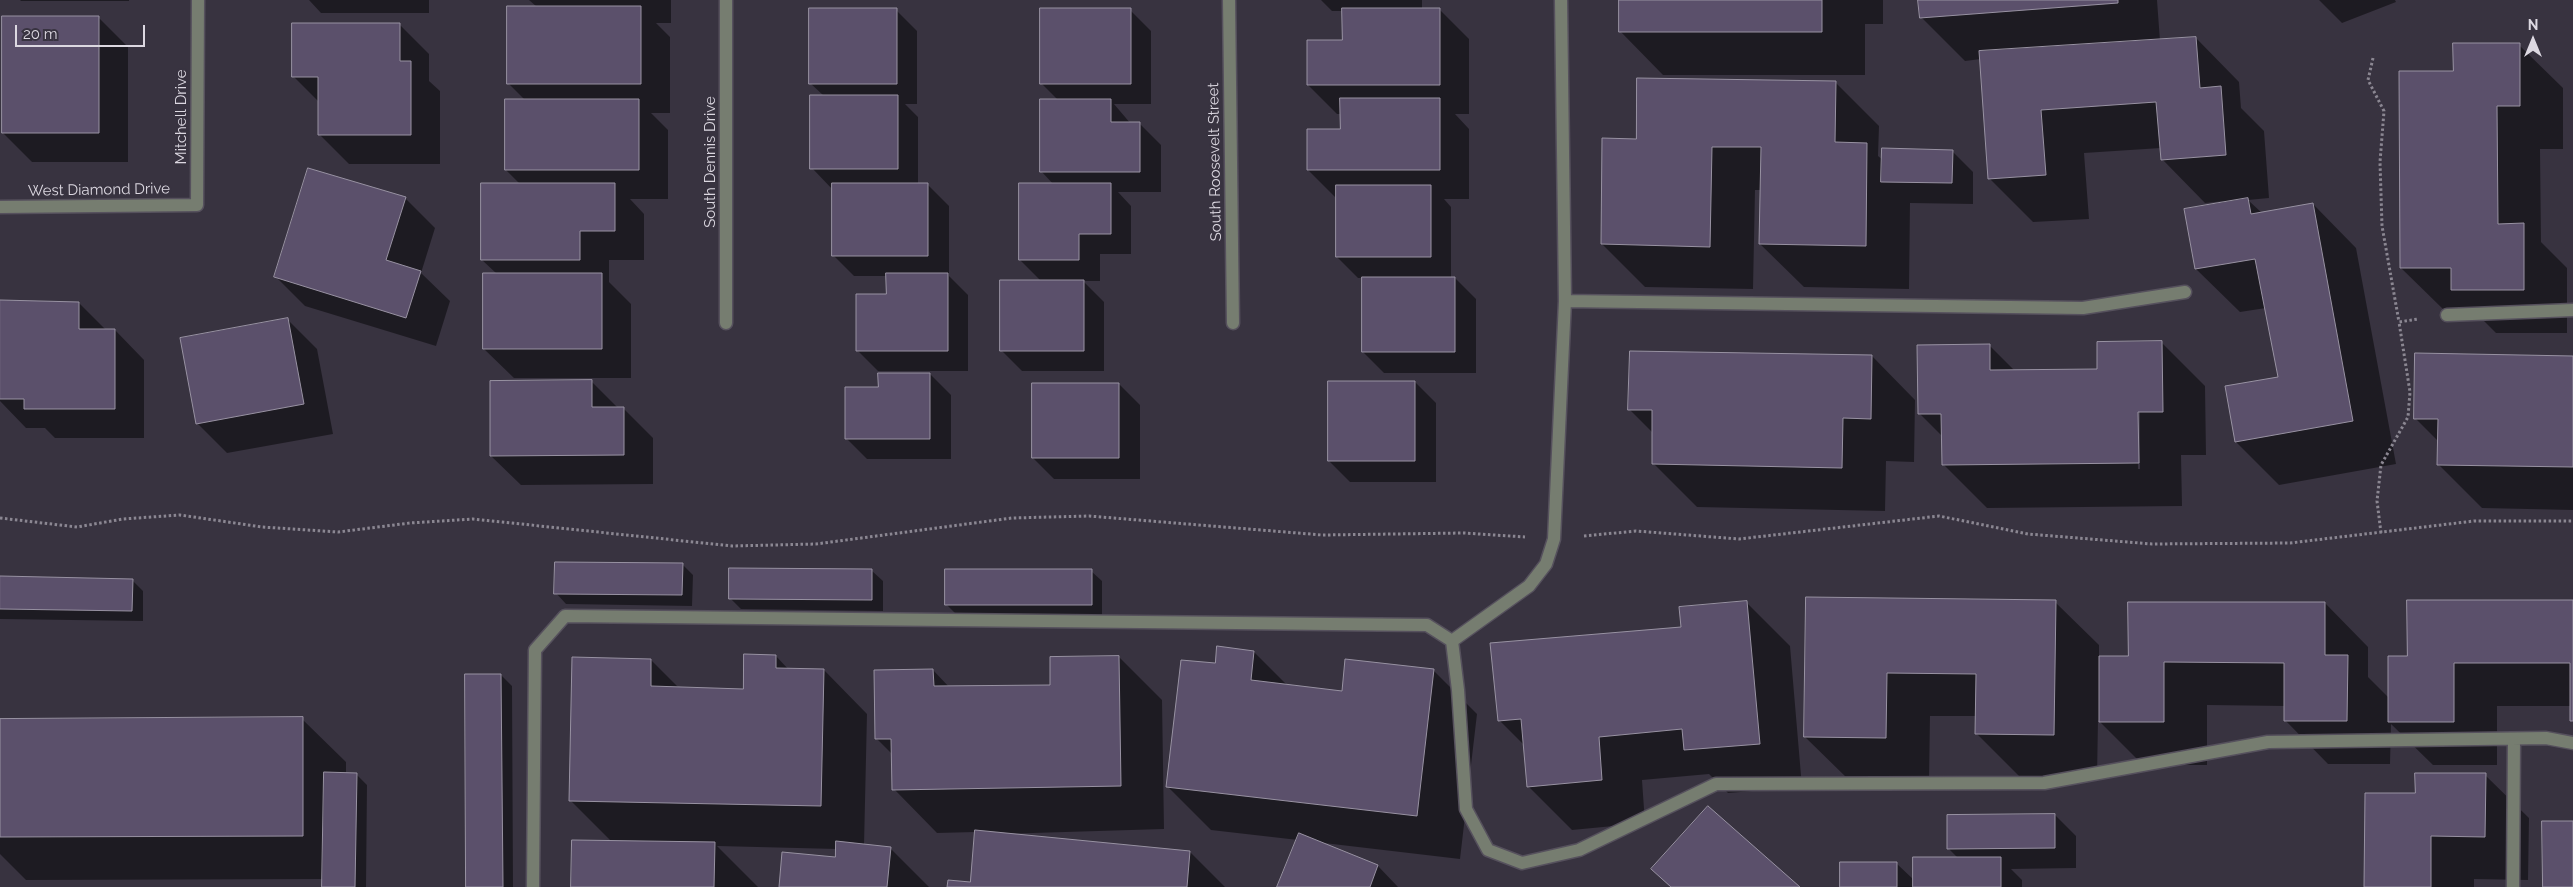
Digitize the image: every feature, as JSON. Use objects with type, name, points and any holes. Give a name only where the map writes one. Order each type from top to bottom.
[{"type":"street","name":"Mitchell Drive","points":[[197,205],[198,0]]},
{"type":"street","name":"South Dennis Drive","points":[[726,0],[726,323]]},
{"type":"street","name":"South Roosevelt Street","points":[[1229,0],[1233,323]]},
{"type":"street","points":[[1452,641],[1529,586],[1546,564],[1554,539],[1565,301],[1561,0]]},
{"type":"street","name":"West Diamond Drive","points":[[0,207],[197,205]]},
{"type":"street","points":[[1565,301],[2083,308],[2185,292]]},
{"type":"street","points":[[2447,315],[2573,310]]},
{"type":"street","points":[[533,887],[535,650],[565,616],[1427,625],[1452,641]]},
{"type":"street","points":[[1452,641],[1458,690],[1466,809],[1488,850],[1522,863],[1579,850],[1716,784],[2044,783],[2268,742],[2546,738],[2573,743]]},
{"type":"street","points":[[2513,887],[2514,739]]},
{"type":"path","points":[[2373,58],[2368,80],[2384,111],[2380,162],[2382,226],[2410,392],[2408,417],[2380,465],[2377,501],[2380,533]]},
{"type":"path","points":[[2399,322],[2447,315]]},
{"type":"path","points":[[0,518],[78,527],[123,519],[180,515],[262,527],[338,532],[410,523],[473,519],[732,546],[816,544],[1012,518],[1089,516],[1322,535],[1464,533],[1554,539],[1636,531],[1738,539],[1939,516],[2028,534],[2152,544],[2290,543],[2474,521],[2573,521]]},
{"type":"building","points":[[1619,0],[1822,0],[1822,32],[1619,32]]},
{"type":"building","points":[[1918,0],[2118,0],[2118,3],[1920,18]]},
{"type":"building","points":[[507,6],[641,6],[641,84],[507,84]]},
{"type":"building","points":[[809,8],[897,8],[897,84],[809,84]]},
{"type":"building","points":[[1040,8],[1131,8],[1131,84],[1040,84]]},
{"type":"building","points":[[1342,8],[1440,8],[1440,85],[1307,85],[1307,40],[1342,40]]},
{"type":"building","points":[[2,16],[99,16],[99,133],[2,133]]},
{"type":"building","points":[[292,23],[400,23],[400,61],[411,61],[411,135],[318,135],[318,77],[292,77]]},
{"type":"building","points":[[2196,37],[2200,88],[2221,86],[2226,155],[2161,160],[2156,102],[2041,110],[2046,175],[1988,179],[1979,51]]},
{"type":"building","points":[[2453,43],[2520,43],[2520,106],[2497,106],[2498,224],[2524,223],[2524,290],[2451,290],[2451,268],[2400,268],[2399,71],[2453,71]]},
{"type":"building","points":[[1637,78],[1836,81],[1835,142],[1867,143],[1866,246],[1759,244],[1761,147],[1712,147],[1710,247],[1601,244],[1602,138],[1636,139]]},
{"type":"building","points":[[810,95],[898,95],[898,169],[810,169]]},
{"type":"building","points":[[1340,98],[1440,98],[1440,170],[1307,170],[1307,129],[1340,129]]},
{"type":"building","points":[[505,99],[639,99],[639,170],[505,170]]},
{"type":"building","points":[[1040,99],[1111,99],[1111,122],[1140,122],[1140,172],[1040,172]]},
{"type":"building","points":[[1882,148],[1953,150],[1952,183],[1881,182]]},
{"type":"building","points":[[308,168],[406,197],[386,260],[421,271],[406,318],[274,277]]},
{"type":"building","points":[[481,183],[615,183],[615,231],[580,231],[580,260],[481,260]]},
{"type":"building","points":[[832,183],[928,183],[928,256],[832,256]]},
{"type":"building","points":[[1019,183],[1111,183],[1111,234],[1079,234],[1079,260],[1019,260]]},
{"type":"building","points":[[1336,185],[1431,185],[1431,257],[1336,257]]},
{"type":"building","points":[[2248,198],[2251,214],[2313,203],[2353,421],[2235,442],[2225,386],[2278,377],[2255,259],[2195,269],[2184,209]]},
{"type":"building","points":[[483,273],[602,273],[602,349],[483,349]]},
{"type":"building","points":[[886,273],[948,273],[948,351],[856,351],[856,294],[886,294]]},
{"type":"building","points":[[1362,277],[1455,277],[1455,352],[1362,352]]},
{"type":"building","points":[[1000,280],[1084,280],[1084,351],[1000,351]]},
{"type":"building","points":[[0,300],[79,302],[79,329],[115,329],[115,409],[24,409],[24,399],[0,399]]},
{"type":"building","points":[[288,318],[304,404],[196,424],[180,338]]},
{"type":"building","points":[[2162,341],[2163,412],[2138,412],[2139,463],[1942,465],[1941,414],[1918,414],[1917,345],[1990,344],[1990,370],[2097,369],[2097,342]]},
{"type":"building","points":[[1630,351],[1872,355],[1871,419],[1843,418],[1842,468],[1652,464],[1652,410],[1628,410]]},
{"type":"building","points":[[2415,353],[2573,356],[2573,467],[2437,465],[2438,419],[2414,419]]},
{"type":"building","points":[[878,373],[930,373],[930,439],[845,439],[845,387],[878,387]]},
{"type":"building","points":[[592,380],[592,407],[624,407],[624,455],[490,456],[490,381]]},
{"type":"building","points":[[1328,381],[1415,381],[1415,461],[1328,461]]},
{"type":"building","points":[[1032,383],[1119,383],[1119,458],[1032,458]]},
{"type":"building","points":[[555,562],[683,563],[682,595],[554,594]]},
{"type":"building","points":[[729,568],[872,569],[872,600],[729,599]]},
{"type":"building","points":[[945,569],[1092,569],[1092,605],[945,605]]},
{"type":"building","points":[[0,576],[133,579],[132,611],[0,609]]},
{"type":"building","points":[[1806,597],[2056,600],[2054,735],[1975,734],[1976,674],[1887,673],[1886,738],[1804,737]]},
{"type":"building","points":[[2407,600],[2573,600],[2573,721],[2570,721],[2570,663],[2454,663],[2454,722],[2388,722],[2388,656],[2407,656]]},
{"type":"building","points":[[1747,601],[1760,744],[1684,750],[1682,729],[1599,737],[1602,780],[1527,787],[1521,719],[1498,721],[1490,643],[1681,627],[1679,607]]},
{"type":"building","points":[[2128,602],[2325,602],[2325,655],[2348,655],[2347,721],[2284,721],[2284,663],[2164,662],[2164,722],[2099,722],[2099,656],[2128,656]]},
{"type":"building","points":[[1217,646],[1254,651],[1251,680],[1342,691],[1345,659],[1434,669],[1417,816],[1166,787],[1181,660],[1215,663]]},
{"type":"building","points":[[744,654],[776,655],[776,668],[824,669],[821,806],[569,801],[572,657],[651,659],[651,686],[743,689]]},
{"type":"building","points":[[1119,656],[1121,786],[892,790],[891,739],[875,739],[874,670],[933,669],[934,686],[1050,685],[1050,657]]},
{"type":"building","points":[[465,674],[501,674],[503,887],[466,887]]},
{"type":"building","points":[[303,717],[303,836],[0,837],[0,719]]},
{"type":"building","points":[[324,772],[357,773],[355,887],[322,887]]},
{"type":"building","points":[[2415,773],[2486,773],[2485,837],[2431,836],[2431,887],[2364,887],[2365,793],[2415,793]]},
{"type":"building","points":[[1708,806],[1800,887],[1671,887],[1651,869]]},
{"type":"building","points":[[2055,814],[2055,848],[1947,849],[1947,815]]},
{"type":"building","points":[[2542,821],[2573,821],[2573,887],[2543,887]]},
{"type":"building","points":[[975,830],[1190,851],[1187,887],[947,887],[948,880],[970,882]]},
{"type":"building","points":[[1299,833],[1378,865],[1370,887],[1277,887]]},
{"type":"building","points":[[572,840],[715,842],[714,887],[571,887]]},
{"type":"building","points":[[836,841],[891,847],[887,887],[779,887],[782,852],[835,857]]},
{"type":"building","points":[[1913,857],[2001,857],[2001,887],[1913,887]]},
{"type":"building","points":[[1840,862],[1897,862],[1897,887],[1840,887]]}]
